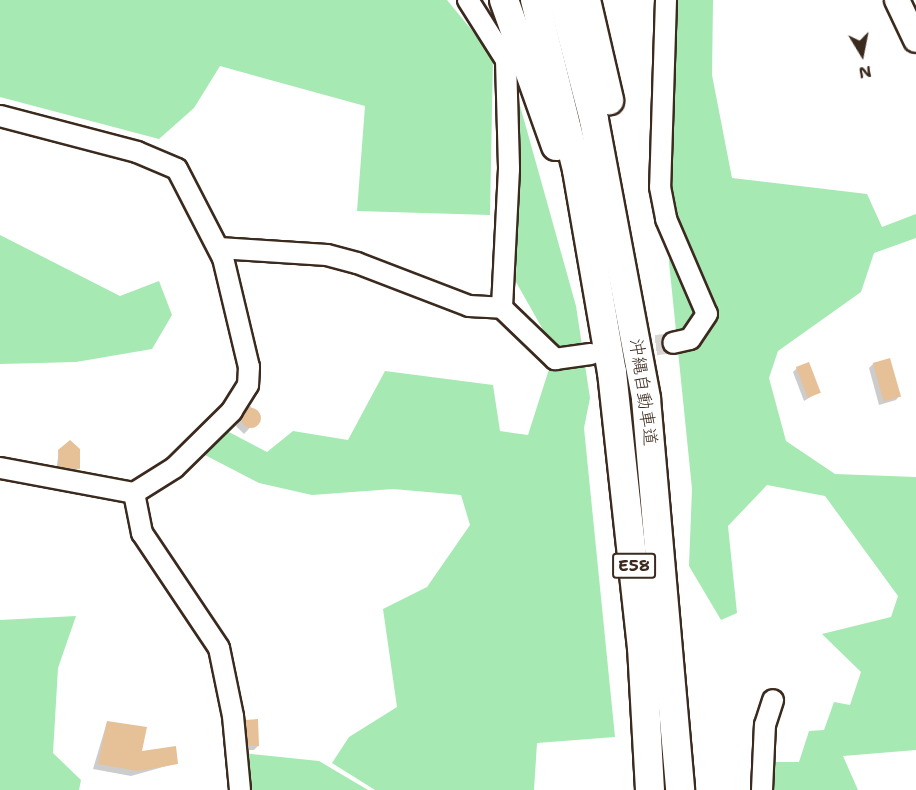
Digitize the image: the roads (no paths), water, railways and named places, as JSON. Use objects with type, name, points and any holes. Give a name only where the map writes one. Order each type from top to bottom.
[{"type":"highway","points":[[504,0],[590,244]]},
{"type":"highway","name":"沖縄自動車道","points":[[535,0],[565,111],[590,244],[625,477],[650,790]]},
{"type":"highway","name":"沖縄自動車道","points":[[563,0],[623,258],[663,554],[680,790]]},
{"type":"highway","points":[[586,0],[613,120],[623,258]]},
{"type":"main road","points":[[897,0],[916,40]]},
{"type":"street","points":[[468,0],[506,60],[509,169],[502,308]]},
{"type":"street","points":[[666,0],[660,187],[666,219],[707,314],[690,339],[673,343]]},
{"type":"street","points":[[0,116],[169,162],[194,194],[219,248],[246,350],[248,385],[232,411],[196,447],[134,493],[0,468]]},
{"type":"street","points":[[219,248],[327,255],[470,306],[502,308],[544,353],[555,359],[591,354]]},
{"type":"street","points":[[134,493],[142,533],[219,648],[233,716],[240,790]]},
{"type":"street","points":[[762,790],[765,725],[773,700]]},
{"type":"tunnel","points":[[626,349],[673,343]]}]
